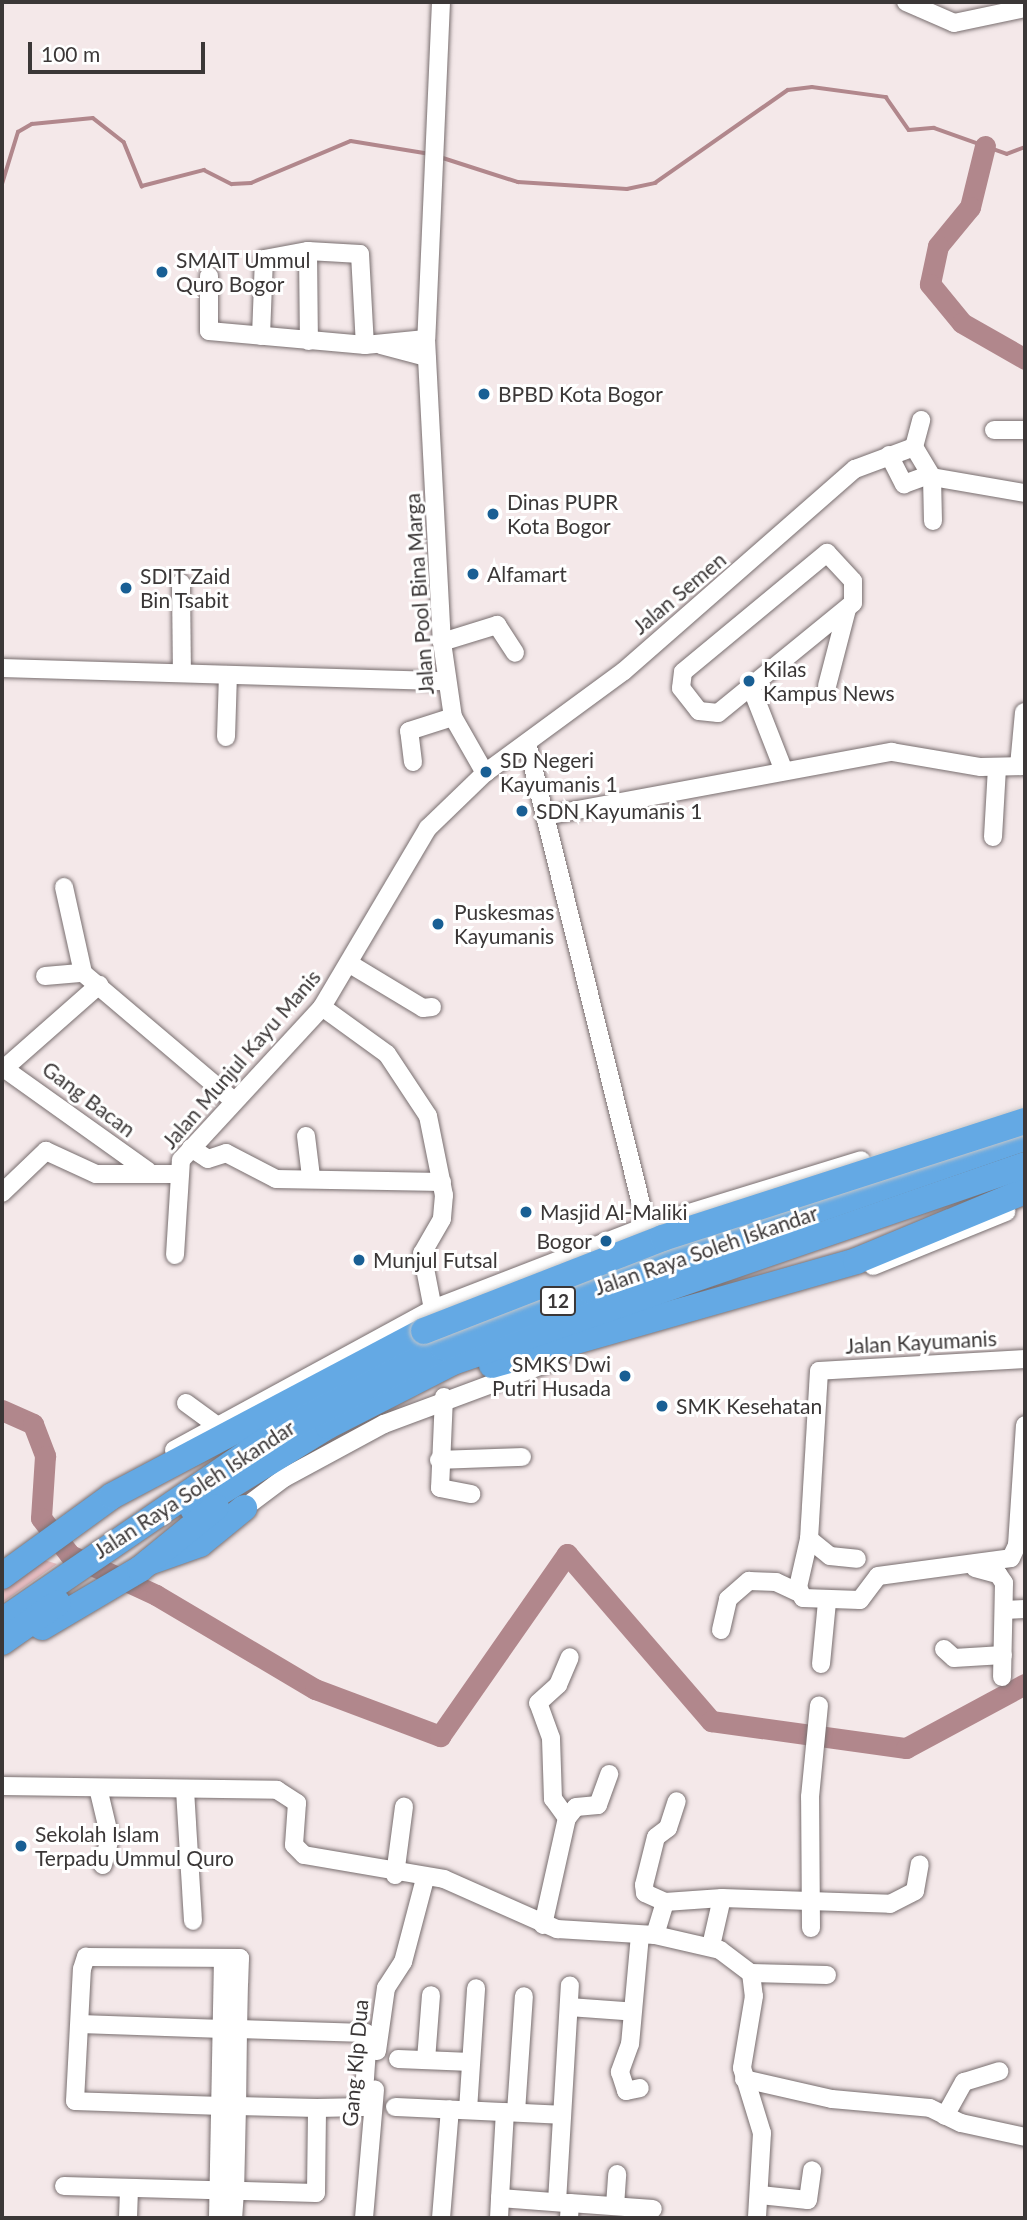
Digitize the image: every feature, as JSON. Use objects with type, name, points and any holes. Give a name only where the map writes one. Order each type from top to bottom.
[{"type":"highway","points":[[2,1576],[110,1497],[429,1320],[663,1238],[1025,1121]]},
{"type":"highway","name":"Jalan Raya Soleh Iskandar","points":[[2,1644],[80,1587],[137,1554],[274,1435],[375,1379],[658,1277],[916,1177],[1025,1138]]},
{"type":"highway","name":"Jalan Raya Soleh Iskandar","points":[[658,1277],[1025,1165]]},
{"type":"highway","points":[[80,1587],[194,1522],[328,1438],[461,1375],[567,1340],[856,1261],[1025,1191]]},
{"type":"highway","points":[[137,1554],[200,1544],[244,1508]]},
{"type":"highway","name":"Jalan Raya Soleh Iskandar","points":[[2,1621],[80,1587]]},
{"type":"street","name":"Jalan Pool Bina Marga","points":[[441,2],[430,177],[426,348],[442,642],[445,681],[453,718],[485,772]]},
{"type":"street","points":[[906,2],[954,23],[1025,8]]},
{"type":"street","points":[[261,336],[264,259],[308,251],[359,254],[373,345]]},
{"type":"street","points":[[308,251],[309,341]]},
{"type":"street","points":[[209,276],[208,329],[309,341],[426,348]]},
{"type":"street","points":[[921,420],[914,447],[931,476],[933,521]]},
{"type":"street","points":[[994,430],[1025,430]]},
{"type":"street","name":"Jalan Semen","points":[[527,743],[624,671],[855,469],[914,447]]},
{"type":"street","points":[[889,455],[904,484],[931,476],[1025,493]]},
{"type":"street","points":[[824,554],[835,555],[853,581],[856,597],[847,609],[751,687],[707,715],[680,682],[824,554]]},
{"type":"street","points":[[181,583],[182,673]]},
{"type":"street","points":[[827,686],[847,609]]},
{"type":"street","points":[[442,642],[497,625],[515,653]]},
{"type":"street","points":[[2,668],[445,681]]},
{"type":"street","points":[[226,737],[228,675]]},
{"type":"street","points":[[751,687],[784,771]]},
{"type":"street","points":[[545,816],[892,752],[997,768],[1022,766],[1024,712]]},
{"type":"street","points":[[414,762],[409,731],[453,718]]},
{"type":"street","points":[[485,772],[527,743],[658,1277]]},
{"type":"street","points":[[993,837],[997,768]]},
{"type":"street","name":"Jalan Munjul Kayu Manis","points":[[175,1255],[175,1174],[191,1148],[322,1007],[350,964],[428,828],[485,772]]},
{"type":"street","points":[[64,887],[83,973],[233,1100]]},
{"type":"street","points":[[350,964],[423,1008],[432,1007]]},
{"type":"street","points":[[45,976],[83,973]]},
{"type":"street","points":[[4,1066],[99,985]]},
{"type":"street","points":[[322,1007],[371,1038],[411,1083],[434,1136],[442,1182],[442,1219],[421,1263],[429,1320]]},
{"type":"street","name":"Gang Bacan","points":[[4,1066],[148,1171]]},
{"type":"street","points":[[306,1136],[311,1177]]},
{"type":"street","points":[[110,1497],[215,1424],[429,1320],[647,1226],[911,1145],[916,1177]]},
{"type":"street","points":[[191,1148],[208,1159],[226,1153],[276,1179],[311,1177],[442,1182]]},
{"type":"street","points":[[2,1193],[46,1151],[96,1174],[148,1171],[175,1174]]},
{"type":"street","points":[[244,1508],[284,1478],[444,1397],[916,1252],[1025,1204]]},
{"type":"street","name":"Jalan Kayumanis","points":[[809,1539],[819,1371],[1025,1359]]},
{"type":"street","points":[[444,1397],[439,1460],[445,1493],[471,1494]]},
{"type":"street","points":[[186,1403],[215,1424]]},
{"type":"street","points":[[721,1630],[728,1599],[749,1581],[776,1582],[827,1602],[860,1600],[878,1576],[1011,1558],[1022,1510],[1025,1425]]},
{"type":"street","points":[[439,1460],[522,1457]]},
{"type":"street","points":[[809,1539],[822,1553],[857,1559]]},
{"type":"street","points":[[800,1593],[809,1539]]},
{"type":"street","points":[[968,1564],[1002,1577],[1002,1677]]},
{"type":"street","points":[[821,1664],[827,1602]]},
{"type":"street","points":[[1004,1610],[1025,1609]]},
{"type":"street","points":[[944,1649],[954,1658],[1003,1656]]},
{"type":"street","points":[[567,1818],[553,1799],[551,1738],[538,1703],[558,1685],[570,1657]]},
{"type":"street","points":[[811,1928],[810,1797],[817,1752],[819,1712]]},
{"type":"street","points":[[543,1925],[567,1818],[576,1807],[598,1805],[610,1774]]},
{"type":"street","points":[[2,1786],[99,1791],[240,1786],[291,1795],[298,1809],[298,1853],[395,1875],[476,1889],[543,1925],[648,1935],[711,1946],[751,1973],[827,1975]]},
{"type":"street","points":[[185,1790],[193,1921]]},
{"type":"street","points":[[99,1791],[110,1839],[103,1866]]},
{"type":"street","points":[[677,1801],[668,1828],[656,1837],[644,1885],[648,1895],[665,1902],[722,1898],[811,1901],[903,1899],[915,1891],[920,1864]]},
{"type":"street","points":[[395,1875],[404,1807]]},
{"type":"street","name":"Gang Klp Dua","points":[[364,2218],[379,2014],[388,1982],[404,1962],[425,1879]]},
{"type":"street","points":[[711,1946],[722,1898]]},
{"type":"street","points":[[640,2088],[626,2091],[620,2071],[630,2045],[648,1935],[665,1902]]},
{"type":"street","points":[[80,2024],[230,2029],[368,2035],[363,2107],[317,2108],[229,2106],[75,2101],[80,2024],[89,1953],[223,1958],[230,2029],[229,2106],[227,2191],[233,2218]]},
{"type":"street","points":[[751,1973],[754,1996],[744,2079],[762,2133],[757,2218]]},
{"type":"street","points":[[565,2208],[562,2115],[570,1985]]},
{"type":"street","points":[[468,2110],[476,1988]]},
{"type":"street","points":[[426,2060],[430,1995]]},
{"type":"street","points":[[499,2218],[524,1996]]},
{"type":"street","points":[[569,2007],[624,2011]]},
{"type":"street","points":[[398,2059],[471,2062]]},
{"type":"street","points":[[945,2116],[964,2082],[999,2071]]},
{"type":"street","points":[[744,2079],[832,2099],[930,2108],[945,2116],[1025,2137]]},
{"type":"street","points":[[395,2107],[562,2115]]},
{"type":"street","points":[[64,2186],[316,2193],[317,2108]]},
{"type":"street","points":[[442,2218],[450,2109]]},
{"type":"street","points":[[760,2196],[808,2200],[812,2170]]},
{"type":"street","points":[[615,2206],[617,2174]]},
{"type":"street","points":[[128,2218],[129,2189]]},
{"type":"street","points":[[218,2218],[227,2191]]},
{"type":"street","points":[[500,2198],[565,2208],[615,2206],[653,2209]]},
{"type":"shaded area","points":[[41,1559],[57,1564],[2,1603],[2,1585]]},
{"type":"waterway","points":[[440,157],[518,182],[627,189],[655,183],[788,90],[812,87],[886,97],[909,130],[934,128],[1007,154],[1025,147]]},
{"type":"waterway","points":[[2,184],[18,132],[32,124],[93,118],[124,142],[142,186],[204,170],[232,184],[251,183],[351,141],[430,154]]},
{"type":"waterway","points":[[985,146],[970,207],[938,246],[930,284],[962,323],[1025,359]]},
{"type":"waterway","points":[[2,1410],[33,1424],[45,1456],[41,1518],[70,1555],[156,1595],[315,1689],[440,1736],[567,1554],[711,1721],[906,1748],[1025,1684]]},
{"type":"place","name":"SMAIT Ummul Quro Bogor","points":[[162,272]]},
{"type":"place","name":"BPBD Kota Bogor","points":[[484,394]]},
{"type":"place","name":"Dinas PUPR Kota Bogor","points":[[493,514]]},
{"type":"place","name":"Alfamart","points":[[473,574]]},
{"type":"place","name":"SDIT Zaid Bin Tsabit","points":[[126,588]]},
{"type":"place","name":"Kilas Kampus News","points":[[749,681]]},
{"type":"place","name":"SD Negeri Kayumanis 1","points":[[486,772]]},
{"type":"place","name":"SDN Kayumanis 1","points":[[522,811]]},
{"type":"place","name":"Puskesmas Kayumanis","points":[[438,924]]},
{"type":"place","name":"Masjid Al-Maliki","points":[[526,1212]]},
{"type":"place","name":"Bogor","points":[[606,1241]]},
{"type":"place","name":"Munjul Futsal","points":[[359,1260]]},
{"type":"place","name":"SMKS Dwi Putri Husada","points":[[625,1376]]},
{"type":"place","name":"SMK Kesehatan","points":[[662,1406]]},
{"type":"place","name":"Sekolah Islam Terpadu Ummul Quro","points":[[21,1846]]}]
